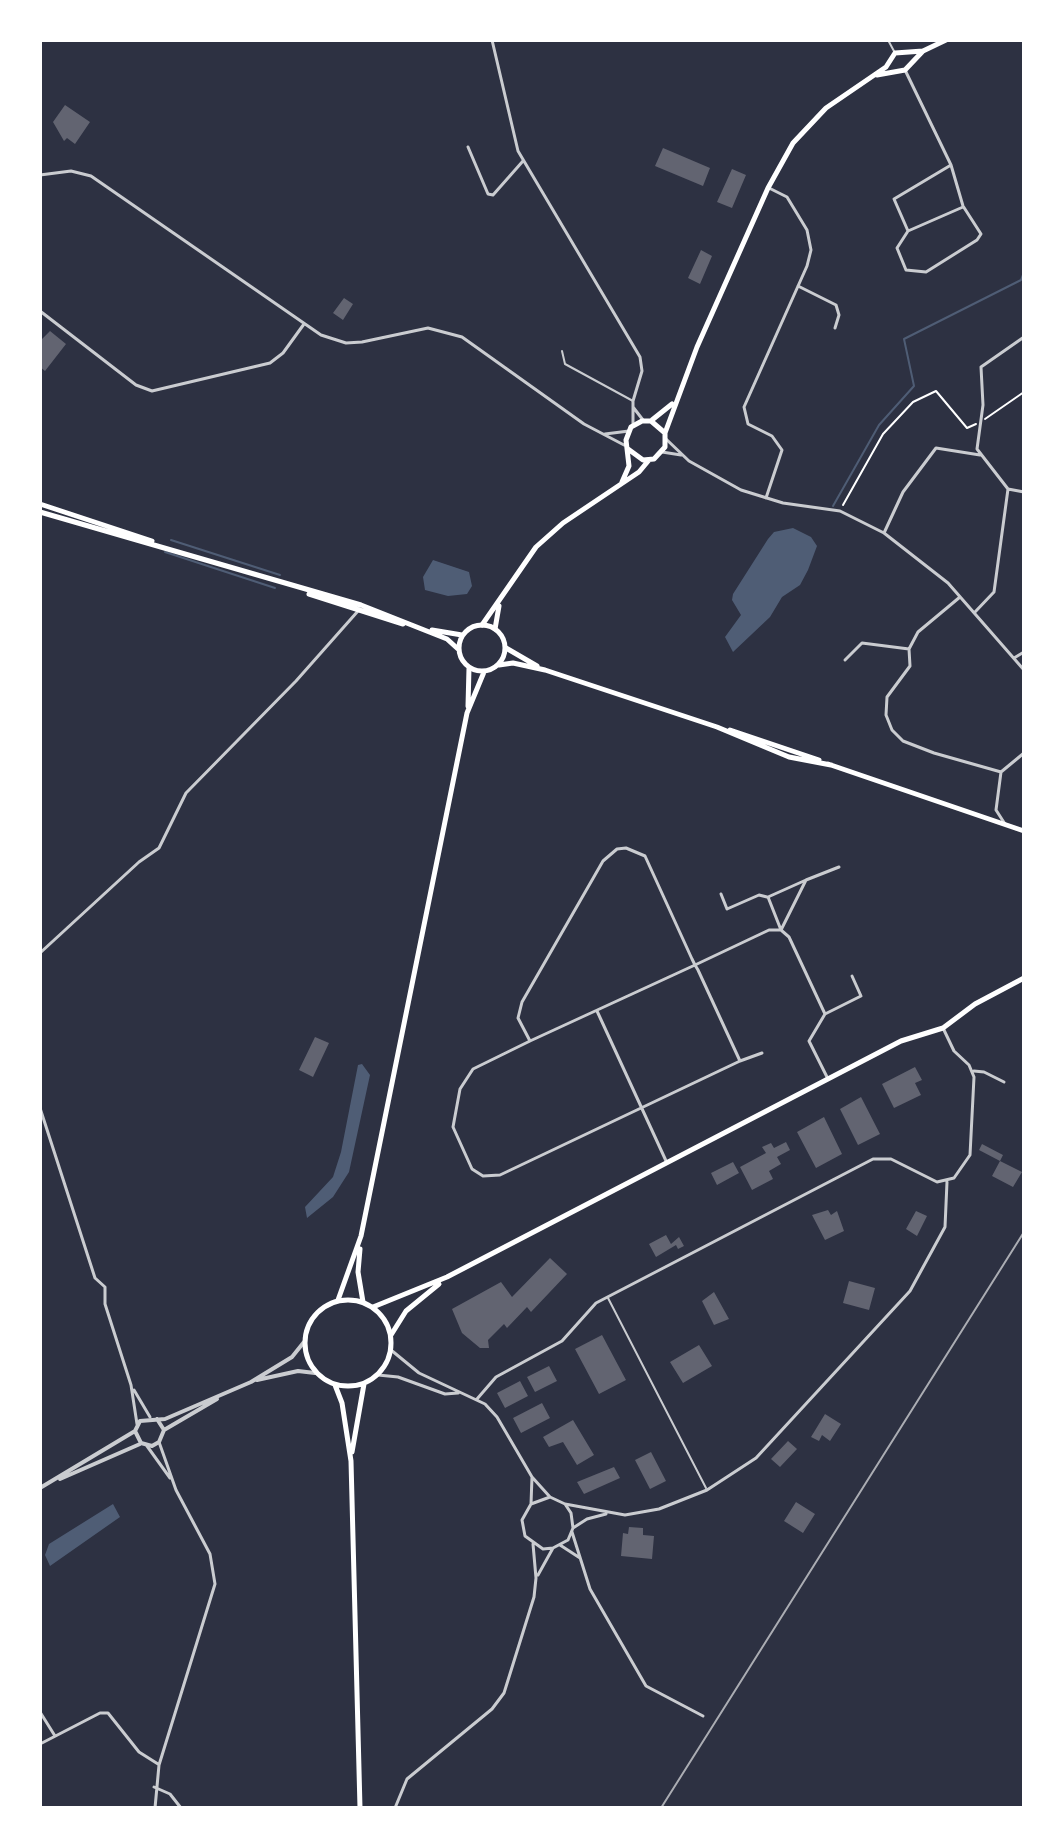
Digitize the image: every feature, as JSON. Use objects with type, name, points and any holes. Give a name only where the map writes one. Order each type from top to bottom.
[{"type":"main road","points":[[876,75],[904,69],[923,51],[946,40]]},
{"type":"main road","points":[[282,583],[358,612],[418,627],[462,635],[482,625],[500,602],[515,573],[536,547],[563,523],[639,472],[649,460],[662,452],[677,397],[786,153],[807,126],[833,103],[876,75],[895,53],[923,51]]},
{"type":"main road","points":[[904,69],[905,53]]},
{"type":"main road","points":[[890,60],[891,66],[904,69]]},
{"type":"main road","points":[[622,482],[629,466],[629,431],[633,425],[651,421],[665,413],[677,397]]},
{"type":"main road","points":[[651,421],[666,436]]},
{"type":"main road","points":[[628,448],[637,458],[649,460]]},
{"type":"main road","points":[[40,504],[176,551]]},
{"type":"main road","points":[[40,512],[361,605],[447,639],[458,649],[469,668],[467,713],[361,1236],[358,1272],[363,1302]]},
{"type":"main road","points":[[500,602],[495,629],[506,648],[545,670]]},
{"type":"main road","points":[[482,625],[495,629]]},
{"type":"main road","points":[[458,649],[462,635]]},
{"type":"main road","points":[[499,665],[506,648]]},
{"type":"main road","points":[[469,668],[484,672],[513,663],[545,670],[717,727],[789,757],[831,765],[1024,831]]},
{"type":"main road","points":[[467,713],[484,672]]},
{"type":"main road","points":[[373,1307],[447,1277],[901,1041],[943,1028],[975,1004],[1024,978]]},
{"type":"main road","points":[[338,1300],[363,1302],[373,1307],[385,1320],[391,1335],[391,1350],[378,1375],[364,1384],[335,1385],[315,1373],[306,1357],[304,1342],[312,1318],[338,1300],[361,1236]]},
{"type":"main road","points":[[391,1335],[412,1305],[447,1277]]},
{"type":"main road","points":[[360,1808],[351,1461],[355,1420],[364,1384]]},
{"type":"main road","points":[[335,1385],[342,1403],[351,1461]]},
{"type":"street","points":[[492,40],[513,139],[523,161],[638,352],[642,371],[633,401],[633,425]]},
{"type":"street","points":[[904,69],[951,165],[963,206],[981,234],[977,240],[926,272],[906,270],[898,256],[898,244],[908,231],[963,206]]},
{"type":"street","points":[[468,147],[488,194],[493,195],[523,161]]},
{"type":"street","points":[[908,231],[894,199],[951,165]]},
{"type":"street","points":[[40,175],[71,171],[91,176],[304,324],[334,340],[362,342],[428,328],[450,332],[602,434],[628,448]]},
{"type":"street","points":[[766,498],[782,450],[772,436],[748,424],[744,407],[811,250],[807,230],[787,197],[768,188]]},
{"type":"street","points":[[798,286],[836,305],[839,315],[835,328]]},
{"type":"street","points":[[40,311],[136,385],[152,391],[270,363],[283,353],[304,324]]},
{"type":"street","points":[[1024,337],[981,367],[981,422],[977,449],[1008,489],[1024,492]]},
{"type":"street","points":[[633,407],[644,421]]},
{"type":"street","points":[[602,434],[629,431]]},
{"type":"street","points":[[666,436],[681,455],[725,482],[766,498],[840,511],[884,533],[928,566],[961,597],[1024,670]]},
{"type":"street","points":[[884,533],[903,492],[936,448],[980,455]]},
{"type":"street","points":[[662,452],[681,455]]},
{"type":"street","points":[[975,612],[994,592],[1008,489]]},
{"type":"street","points":[[961,597],[918,632],[909,649],[910,666],[887,697],[886,715],[892,730],[903,741],[1001,772]]},
{"type":"street","points":[[40,953],[139,862],[159,848],[186,793],[358,612],[361,605]]},
{"type":"street","points":[[845,660],[862,643],[909,649]]},
{"type":"street","points":[[1014,658],[1024,652]]},
{"type":"street","points":[[1005,824],[996,810],[1001,772],[1024,753]]},
{"type":"street","points":[[530,1041],[518,1018],[522,1002],[603,861],[617,849],[626,848],[645,856],[740,1061]]},
{"type":"street","points":[[721,894],[727,909],[759,895],[768,897],[839,867]]},
{"type":"street","points":[[781,930],[806,880]]},
{"type":"street","points":[[768,897],[781,930],[789,937],[825,1014]]},
{"type":"street","points":[[762,1053],[493,1178],[477,1173],[469,1165],[453,1127],[463,1082],[473,1069],[769,930],[781,930]]},
{"type":"street","points":[[828,1079],[809,1041],[825,1014],[861,996],[852,976]]},
{"type":"street","points":[[597,1011],[667,1163]]},
{"type":"street","points":[[943,1028],[954,1051],[974,1071],[984,1072],[1004,1082]]},
{"type":"street","points":[[477,1399],[496,1377],[562,1341],[588,1308],[878,1157],[891,1159],[937,1182],[947,1182],[959,1174],[970,1155],[974,1071]]},
{"type":"street","points":[[40,1108],[95,1278],[105,1287],[105,1304],[131,1385],[137,1424],[135,1431],[172,1481],[210,1554],[215,1584],[159,1765],[154,1787],[155,1808]]},
{"type":"street","points":[[533,1544],[553,1548],[560,1545],[587,1519],[659,1509],[707,1490],[756,1458],[910,1291],[945,1227],[947,1182]]},
{"type":"street","points":[[251,1382],[292,1357],[304,1342]]},
{"type":"street","points":[[391,1350],[419,1373],[477,1399],[497,1417],[532,1477],[550,1497],[565,1504],[610,1514]]},
{"type":"street","points":[[131,1385],[150,1417],[157,1419],[251,1382],[298,1371],[315,1373]]},
{"type":"street","points":[[378,1375],[398,1377],[445,1394],[459,1393]]},
{"type":"street","points":[[172,1481],[159,1442],[164,1430],[233,1389]]},
{"type":"street","points":[[137,1424],[150,1417]]},
{"type":"street","points":[[157,1419],[164,1430]]},
{"type":"street","points":[[40,1488],[135,1431]]},
{"type":"street","points":[[147,1446],[159,1442]]},
{"type":"street","points":[[40,1488],[141,1443]]},
{"type":"street","points":[[531,1504],[532,1477]]},
{"type":"street","points":[[395,1808],[401,1788],[409,1777],[492,1709],[504,1693],[529,1618],[536,1578],[533,1544],[522,1528],[525,1510],[531,1504],[550,1497]]},
{"type":"street","points":[[565,1504],[571,1513],[590,1589],[646,1686],[703,1716]]},
{"type":"street","points":[[560,1545],[582,1559]]},
{"type":"street","points":[[536,1578],[553,1548]]},
{"type":"street","points":[[40,1712],[55,1736]]},
{"type":"street","points":[[40,1744],[100,1713],[108,1713],[139,1752],[159,1765]]},
{"type":"street","points":[[154,1787],[170,1794],[181,1808]]},
{"type":"lane","points":[[888,40],[895,53]]},
{"type":"lane","points":[[562,351],[565,364],[633,401]]},
{"type":"lane","points":[[608,1297],[707,1490]]},
{"type":"path","points":[[840,511],[883,434],[913,402],[936,391],[967,428],[981,422],[1024,392]]},
{"type":"water","points":[[793,528],[811,537],[817,546],[808,570],[800,585],[782,597],[770,617],[733,652],[725,637],[741,615],[732,600],[733,594],[774,532]]},
{"type":"water","points":[[433,560],[469,572],[472,586],[467,594],[448,596],[425,590],[423,577]]},
{"type":"water","points":[[362,1064],[370,1075],[349,1172],[333,1197],[307,1218],[305,1207],[333,1177],[358,1065]]},
{"type":"water","points":[[113,1504],[120,1517],[50,1566],[45,1555],[49,1544]]},
{"type":"building","points":[[65,105],[90,122],[75,144],[67,138],[64,141],[53,122]]},
{"type":"building","points":[[663,148],[710,168],[703,186],[655,166]]},
{"type":"building","points":[[732,169],[746,175],[732,208],[717,202]]},
{"type":"building","points":[[701,250],[712,256],[700,284],[688,278]]},
{"type":"building","points":[[344,298],[353,304],[343,320],[333,313]]},
{"type":"building","points":[[50,331],[66,344],[45,371],[40,367],[40,341]]},
{"type":"building","points":[[315,1037],[329,1043],[313,1077],[299,1070]]},
{"type":"building","points":[[915,1067],[922,1080],[915,1083],[921,1095],[894,1108],[882,1084]]},
{"type":"building","points":[[861,1097],[880,1134],[858,1145],[840,1109]]},
{"type":"building","points":[[824,1117],[842,1154],[816,1168],[797,1132]]},
{"type":"building","points":[[786,1142],[790,1150],[777,1157],[781,1164],[769,1171],[773,1179],[752,1190],[740,1167],[766,1153],[762,1147],[771,1143],[774,1148]]},
{"type":"building","points":[[982,1144],[1003,1155],[1000,1161],[979,1150]]},
{"type":"building","points":[[1000,1161],[1022,1172],[1013,1187],[992,1176]]},
{"type":"building","points":[[733,1162],[739,1173],[717,1185],[711,1173]]},
{"type":"building","points":[[828,1210],[831,1215],[837,1211],[844,1231],[825,1240],[812,1215]]},
{"type":"building","points":[[916,1211],[927,1216],[917,1236],[906,1229]]},
{"type":"building","points":[[666,1235],[671,1244],[679,1237],[684,1246],[678,1249],[676,1245],[656,1257],[649,1244]]},
{"type":"building","points":[[550,1258],[567,1274],[531,1312],[527,1307],[507,1328],[504,1324],[488,1340],[489,1348],[480,1348],[462,1333],[452,1309],[501,1282],[512,1297]]},
{"type":"building","points":[[849,1281],[875,1288],[869,1310],[843,1303]]},
{"type":"building","points":[[714,1292],[729,1319],[714,1325],[702,1301]]},
{"type":"building","points":[[602,1335],[626,1380],[599,1394],[575,1349]]},
{"type":"building","points":[[699,1345],[712,1366],[683,1383],[670,1362]]},
{"type":"building","points":[[549,1366],[557,1381],[535,1392],[527,1377]]},
{"type":"building","points":[[520,1381],[528,1396],[505,1408],[497,1393]]},
{"type":"building","points":[[542,1403],[550,1418],[521,1433],[513,1418]]},
{"type":"building","points":[[825,1414],[841,1424],[830,1441],[822,1435],[819,1441],[811,1437]]},
{"type":"building","points":[[573,1420],[594,1455],[577,1465],[563,1442],[549,1447],[543,1437]]},
{"type":"building","points":[[788,1441],[797,1449],[780,1467],[771,1459]]},
{"type":"building","points":[[651,1452],[666,1481],[650,1489],[635,1460]]},
{"type":"building","points":[[614,1467],[620,1478],[584,1494],[577,1482]]},
{"type":"building","points":[[796,1502],[815,1514],[803,1533],[784,1521]]},
{"type":"building","points":[[629,1527],[643,1528],[643,1535],[654,1536],[652,1559],[621,1556],[623,1533],[628,1534]]},
{"type":"waterway","points":[[833,506],[879,425],[914,386],[904,339],[1021,280],[1024,272]]},
{"type":"waterway","points":[[171,540],[280,575]]},
{"type":"waterway","points":[[165,552],[275,588]]},
{"type":"railway","points":[[661,1808],[1024,1232]]}]
